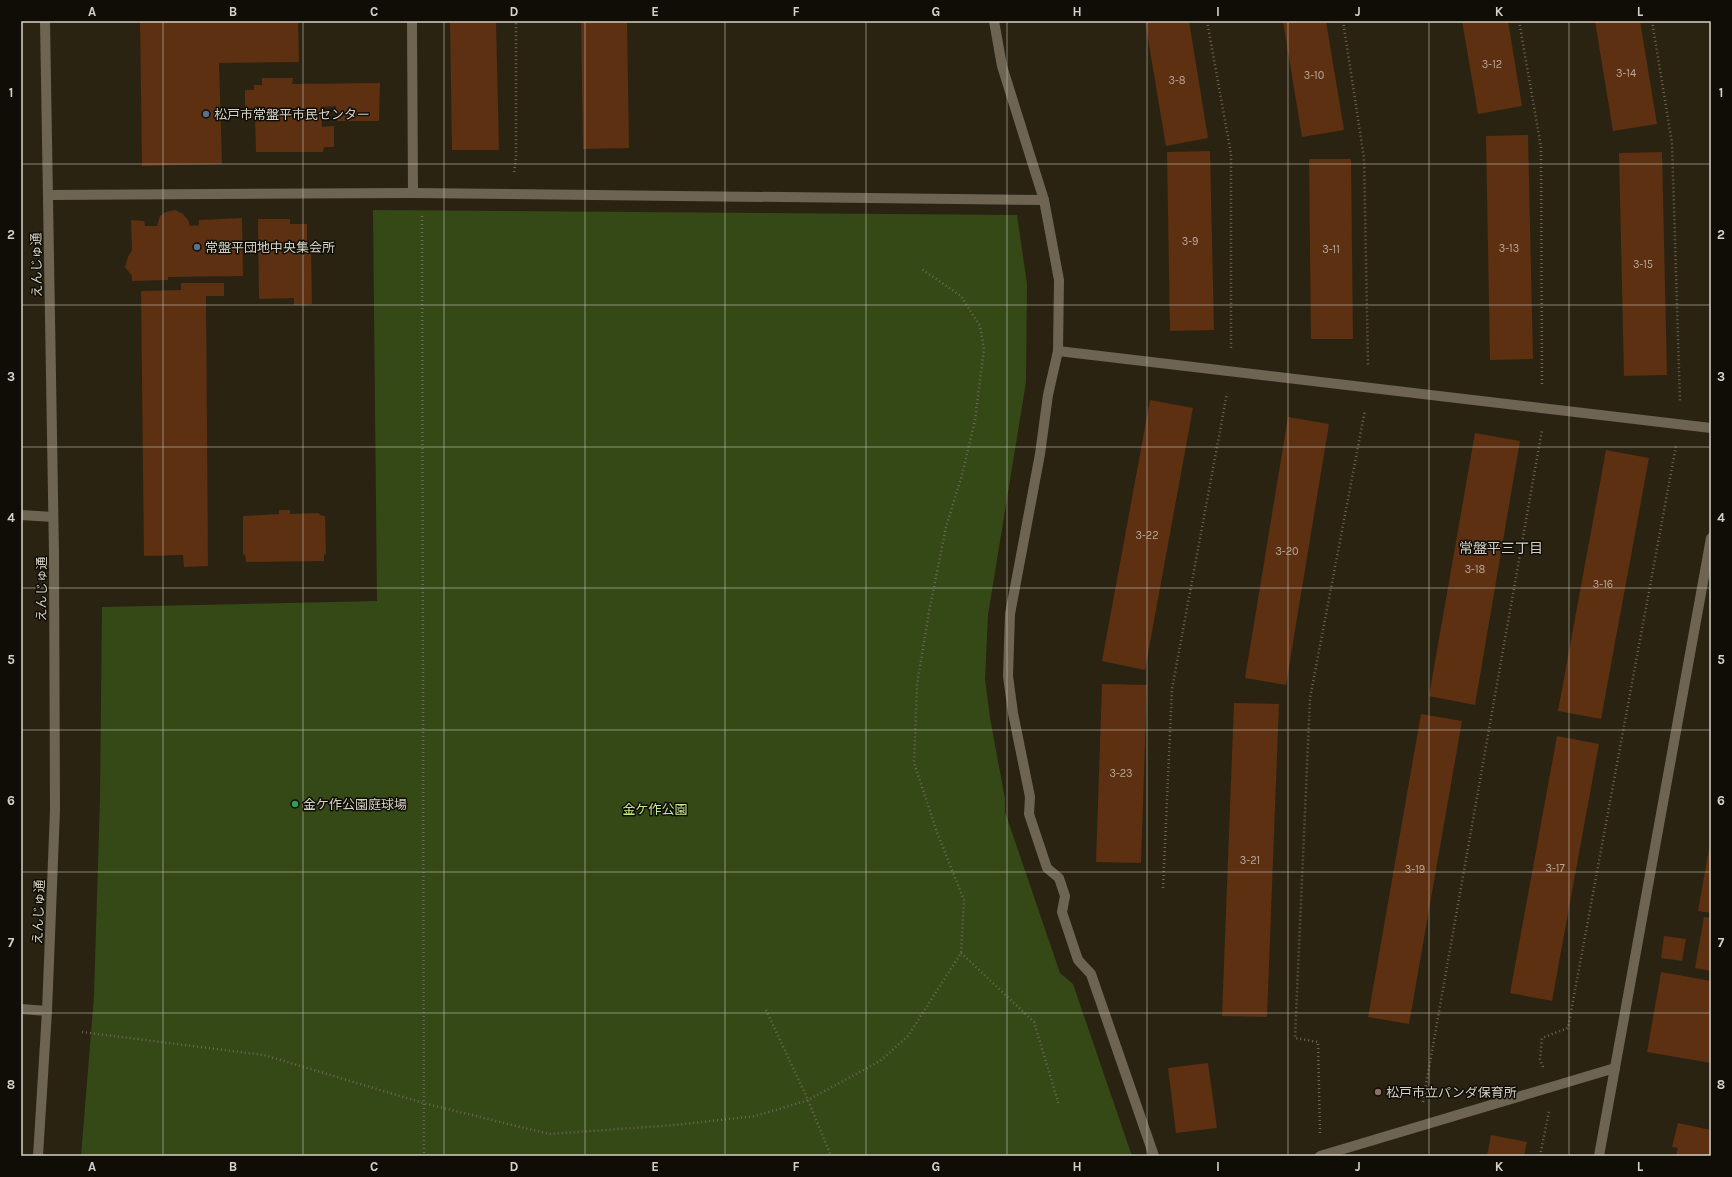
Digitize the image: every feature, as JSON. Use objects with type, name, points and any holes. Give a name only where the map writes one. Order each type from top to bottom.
[{"type":"street","name":"えんじゅ通","points":[[38,1156],[47,1011],[56,810],[46,21]]},
{"type":"street","points":[[412,21],[417,193]]},
{"type":"street","points":[[994,21],[1002,66],[1044,200],[1059,280],[1058,351],[1048,395],[1040,454],[1010,614],[1008,676],[1013,713],[1030,797],[1029,814],[1047,868],[1059,878],[1065,896],[1062,912],[1078,960],[1091,974],[1154,1156]]},
{"type":"street","points":[[48,195],[417,193],[1044,200]]},
{"type":"street","points":[[1058,351],[1711,428]]},
{"type":"street","points":[[21,515],[53,517]]},
{"type":"street","points":[[1599,1156],[1709,565],[1711,538]]},
{"type":"street","points":[[21,1009],[47,1011]]},
{"type":"street","points":[[1320,1156],[1615,1068]]},
{"type":"path","points":[[512,194],[516,159],[516,21]]},
{"type":"path","points":[[1163,888],[1172,689],[1231,371],[1231,154],[1208,21]]},
{"type":"path","points":[[1320,1156],[1318,1042],[1295,1038],[1310,698],[1369,388],[1364,158],[1343,21]]},
{"type":"path","points":[[1419,1127],[1543,424],[1541,147],[1519,21]]},
{"type":"path","points":[[1540,1156],[1551,1102],[1550,1088],[1540,1059],[1542,1038],[1568,1028],[1679,425],[1680,404],[1672,143],[1652,21]]},
{"type":"path","points":[[417,193],[423,1103],[424,1155],[428,1156]]},
{"type":"path","points":[[82,1032],[264,1055],[423,1103],[549,1134],[675,1125],[756,1116],[808,1100],[880,1061],[908,1036],[961,953],[964,900],[938,835],[914,763],[917,684],[929,612],[946,527],[962,476],[975,420],[984,349],[980,326],[961,296],[920,268]]},
{"type":"path","points":[[961,953],[1034,1022],[1059,1105]]},
{"type":"path","points":[[766,1010],[808,1100],[831,1156]]},
{"type":"green space","name":"金ケ作公園","points":[[373,210],[1017,215],[1027,284],[1026,382],[988,615],[985,679],[990,718],[1005,799],[1005,812],[1060,973],[1073,984],[1132,1156],[81,1156],[94,996],[100,798],[102,607],[377,601]]},
{"type":"building","points":[[140,21],[298,21],[299,62],[219,63],[222,164],[142,166]]},
{"type":"building","points":[[450,21],[496,21],[499,150],[452,150]]},
{"type":"building","points":[[581,21],[627,21],[629,148],[583,149]]},
{"type":"building","points":[[1145,21],[1189,21],[1208,138],[1166,146]]},
{"type":"building","points":[[1283,21],[1326,21],[1344,130],[1302,137]]},
{"type":"building","points":[[1462,21],[1508,21],[1522,106],[1478,114]]},
{"type":"building","points":[[1595,21],[1640,21],[1657,124],[1613,131]]},
{"type":"building","points":[[262,78],[293,78],[292,84],[380,83],[379,121],[337,121],[336,106],[321,107],[322,127],[334,126],[334,147],[324,147],[323,152],[256,152],[255,115],[245,115],[245,90],[254,90],[254,85],[262,85]]},
{"type":"building","points":[[1528,135],[1533,359],[1490,360],[1486,136]]},
{"type":"building","points":[[1210,151],[1214,330],[1170,331],[1167,152]]},
{"type":"building","points":[[1662,152],[1667,375],[1624,376],[1619,153]]},
{"type":"building","points":[[1309,159],[1351,159],[1353,339],[1311,339]]},
{"type":"building","points":[[175,210],[183,214],[188,220],[190,226],[199,225],[199,220],[242,218],[243,276],[168,277],[168,280],[132,281],[132,276],[125,267],[132,250],[131,220],[144,221],[145,226],[157,226],[160,216],[166,212]]},
{"type":"building","points":[[258,219],[290,219],[290,224],[307,224],[307,246],[311,246],[312,304],[294,305],[294,298],[259,299]]},
{"type":"building","points":[[181,283],[224,283],[224,296],[206,296],[208,566],[184,567],[183,555],[144,556],[141,291],[181,290]]},
{"type":"building","points":[[1150,400],[1193,408],[1145,670],[1102,661]]},
{"type":"building","points":[[1288,417],[1329,424],[1286,685],[1245,678]]},
{"type":"building","points":[[1475,433],[1520,441],[1475,705],[1429,696]]},
{"type":"building","points":[[1606,450],[1649,458],[1601,719],[1558,711]]},
{"type":"building","points":[[279,510],[290,510],[290,514],[319,513],[320,515],[325,516],[326,554],[324,555],[324,561],[246,562],[245,554],[243,555],[243,516],[279,514]]},
{"type":"building","points":[[1102,684],[1147,685],[1141,863],[1096,862]]},
{"type":"building","points":[[1234,703],[1279,704],[1267,1017],[1222,1016]]},
{"type":"building","points":[[1421,714],[1462,721],[1409,1024],[1368,1017]]},
{"type":"building","points":[[1557,736],[1599,744],[1552,1001],[1510,993]]},
{"type":"building","points":[[1709,849],[1711,849],[1711,913],[1698,911]]},
{"type":"building","points":[[1704,917],[1711,918],[1711,971],[1695,968]]},
{"type":"building","points":[[1664,936],[1686,939],[1682,961],[1661,958]]},
{"type":"building","points":[[1661,972],[1711,981],[1711,1063],[1647,1052]]},
{"type":"building","points":[[1208,1063],[1217,1128],[1176,1133],[1168,1068]]},
{"type":"building","points":[[1678,1123],[1711,1130],[1711,1156],[1676,1156],[1678,1148],[1672,1147]]},
{"type":"building","points":[[1491,1135],[1527,1142],[1524,1156],[1487,1156]]},
{"type":"place","name":"松戸市常盤平市民センター","points":[[206,114]]},
{"type":"place","name":"常盤平団地中央集会所","points":[[197,247]]},
{"type":"place","name":"金ケ作公園庭球場","points":[[295,804]]},
{"type":"place","name":"松戸市立パンダ保育所","points":[[1378,1092]]},
{"type":"district","name":"常盤平三丁目","points":[[1501,548]]}]
